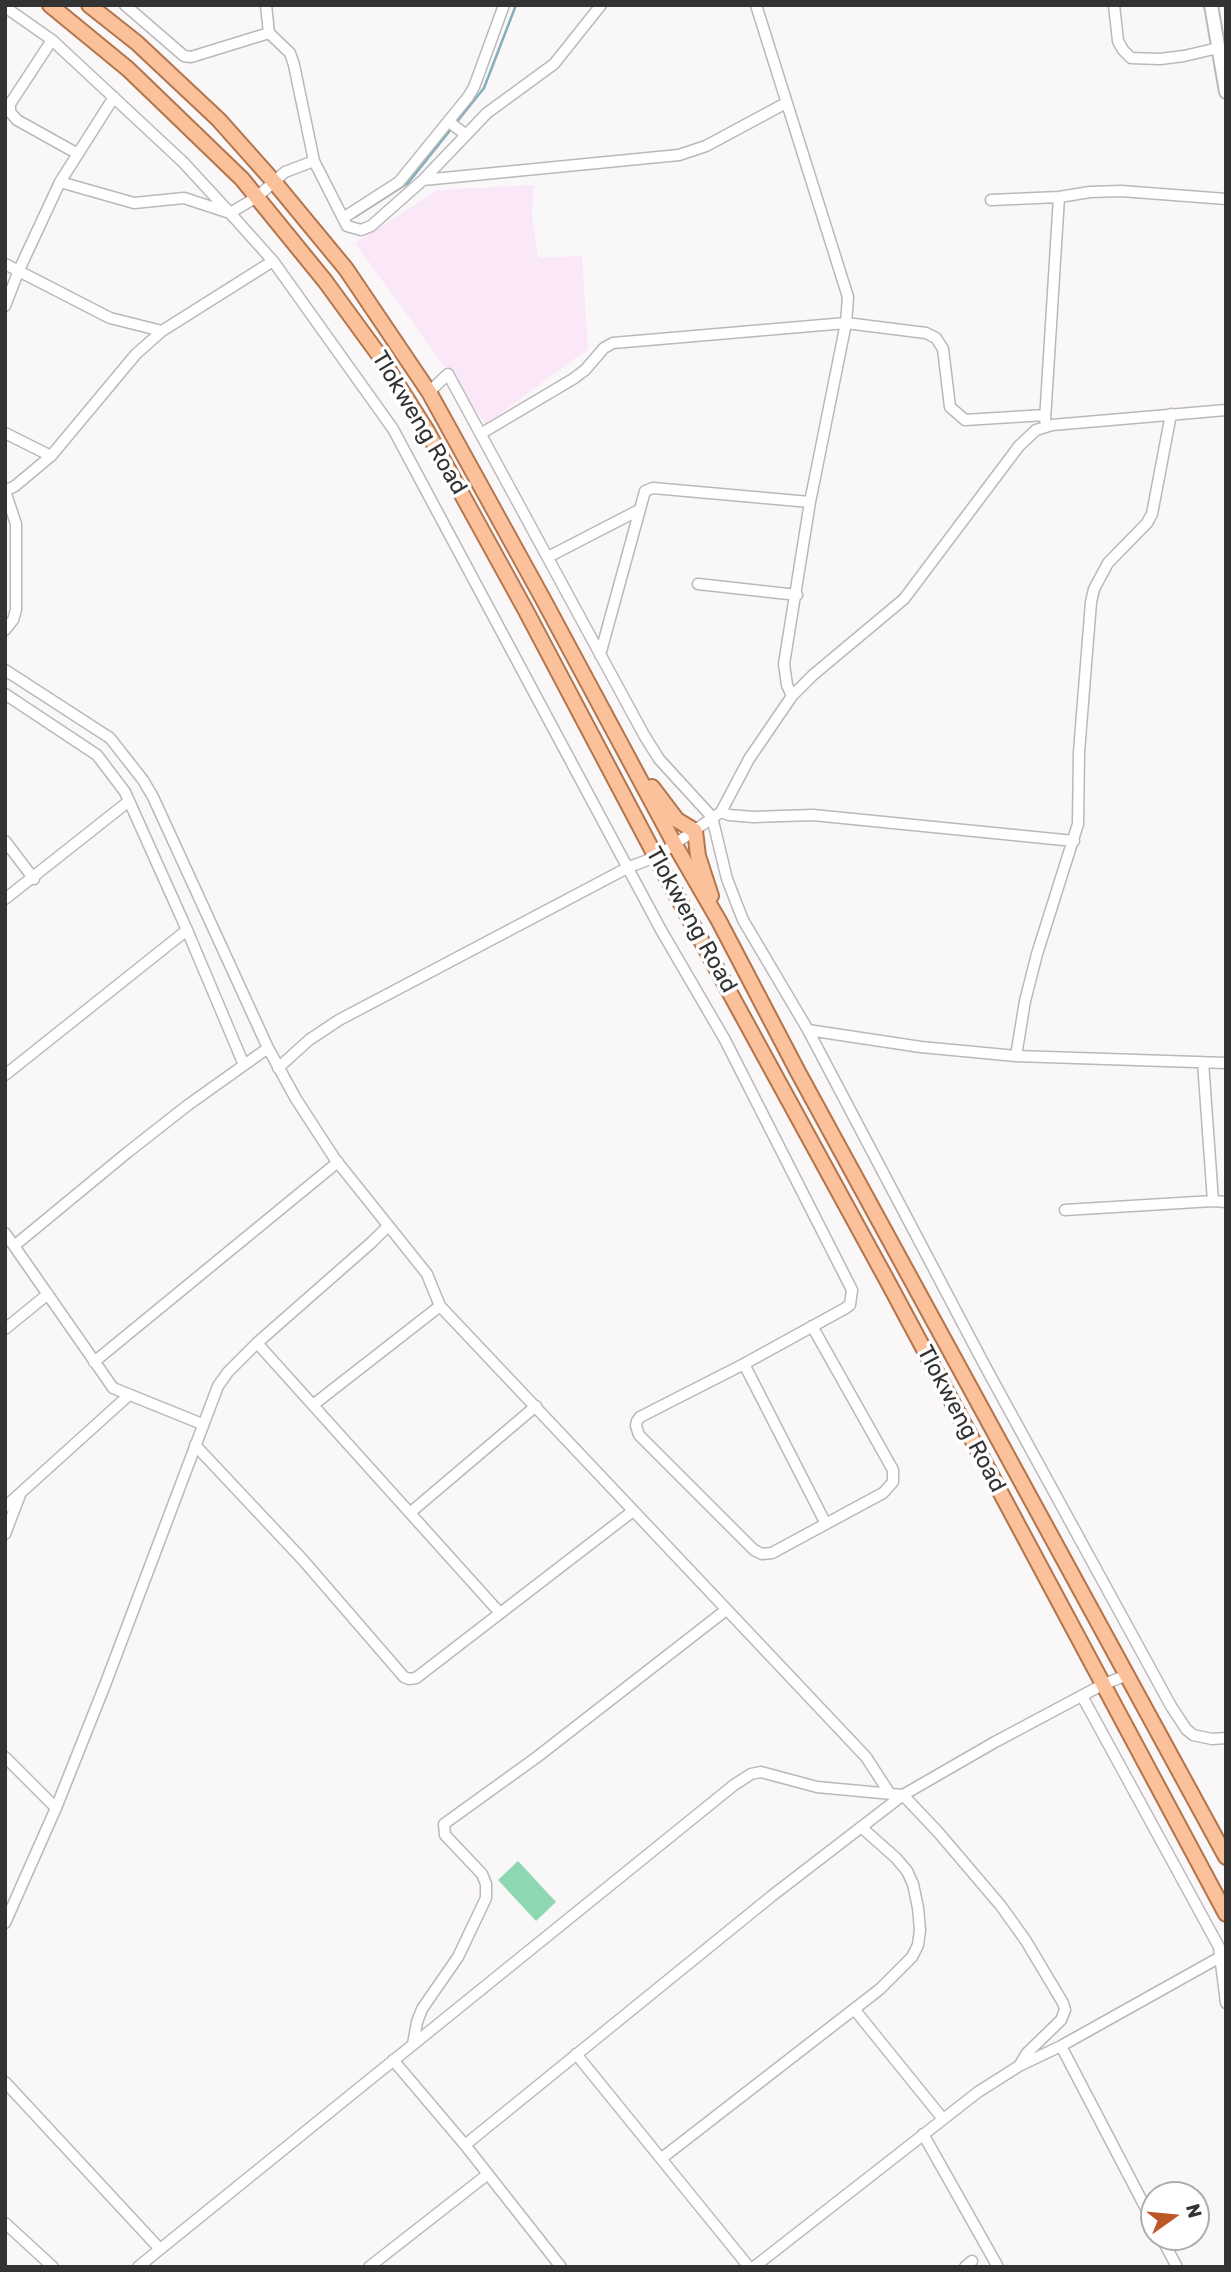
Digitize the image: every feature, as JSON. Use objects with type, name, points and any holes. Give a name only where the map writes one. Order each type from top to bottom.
[{"type":"main road","name":"Tlokweng Road","points":[[50,5],[128,69],[242,179],[325,281],[379,355],[427,431],[526,609],[656,856],[889,1284],[1226,1914]]},
{"type":"main road","name":"Tlokweng Road","points":[[89,5],[137,43],[219,120],[275,183],[346,269],[429,392],[1226,1857]]},
{"type":"main road","points":[[638,774],[654,789],[677,820],[695,831],[698,856],[720,915],[719,921]]},
{"type":"street","points":[[125,5],[184,56],[191,57],[269,33]]},
{"type":"street","points":[[265,5],[269,33],[290,53],[292,59],[314,161],[347,226],[355,230],[371,226],[423,180],[488,113],[554,64],[601,5]]},
{"type":"street","points":[[343,218],[399,182],[449,122],[474,87],[505,5]]},
{"type":"street","points":[[756,5],[847,289],[846,323],[810,502],[785,664],[787,685],[792,696]]},
{"type":"street","points":[[1114,5],[1120,45],[1131,58],[1160,59],[1218,48]]},
{"type":"street","points":[[1211,5],[1226,92]]},
{"type":"street","points":[[5,7],[52,40],[183,162],[230,213],[274,261],[393,429],[661,930],[725,1040],[852,1290],[850,1305],[636,1421],[637,1430],[758,1552],[772,1553],[883,1493],[893,1482],[893,1470],[812,1326]]},
{"type":"street","points":[[52,40],[10,104],[10,112],[17,120],[78,154]]},
{"type":"street","points":[[5,306],[60,181],[114,97]]},
{"type":"street","points":[[423,180],[679,155],[706,146],[786,103]]},
{"type":"street","points":[[449,122],[465,134]]},
{"type":"street","points":[[60,181],[134,203],[184,198],[230,213],[257,197],[285,172],[314,161]]},
{"type":"street","points":[[991,200],[1121,191],[1226,199]]},
{"type":"street","points":[[1044,427],[1059,197]]},
{"type":"street","points":[[5,630],[13,620],[16,610],[16,524],[5,491],[51,456],[136,354],[162,331],[274,261]]},
{"type":"street","points":[[5,264],[110,318],[162,331]]},
{"type":"street","points":[[482,433],[573,379],[612,343],[846,323],[926,333],[936,338],[943,349],[950,407],[965,420],[1045,415]]},
{"type":"street","points":[[429,392],[448,374],[659,759],[717,814],[735,902],[808,1030],[985,1366],[1171,1706],[1193,1735],[1212,1739],[1226,1738]]},
{"type":"street","points":[[278,1068],[309,1040],[339,1020],[629,867],[656,856],[717,814],[748,760],[792,696],[813,675],[904,599],[1019,446],[1036,430],[1044,427],[1226,410]]},
{"type":"street","points":[[1016,1056],[1025,1001],[1037,954],[1074,841],[1079,814],[1080,725],[1094,589],[1108,563],[1147,523],[1152,514],[1171,414]]},
{"type":"street","points":[[5,433],[51,456]]},
{"type":"street","points":[[600,655],[643,493],[653,488],[810,502]]},
{"type":"street","points":[[548,557],[639,510]]},
{"type":"street","points":[[698,584],[797,596]]},
{"type":"street","points":[[5,670],[110,738],[143,779],[278,1068],[313,1128],[427,1274],[440,1306],[866,1757],[890,1794]]},
{"type":"street","points":[[5,694],[97,755],[125,792],[244,1065]]},
{"type":"street","points":[[5,899],[129,801]]},
{"type":"street","points":[[717,814],[753,817],[813,815],[1074,841]]},
{"type":"street","points":[[5,841],[34,878]]},
{"type":"street","points":[[5,1075],[187,930]]},
{"type":"street","points":[[808,1030],[921,1047],[1016,1056],[1226,1063]]},
{"type":"street","points":[[14,1246],[128,1152],[268,1048]]},
{"type":"street","points":[[1203,1062],[1213,1200]]},
{"type":"street","points":[[94,1362],[338,1162]]},
{"type":"street","points":[[1066,1210],[1213,1200],[1226,1202]]},
{"type":"street","points":[[5,1923],[56,1808],[105,1685],[218,1386],[228,1371],[257,1343],[388,1226]]},
{"type":"street","points":[[5,1233],[113,1388],[202,1424]]},
{"type":"street","points":[[5,1329],[48,1294]]},
{"type":"street","points":[[313,1405],[440,1306]]},
{"type":"street","points":[[257,1343],[500,1613]]},
{"type":"street","points":[[744,1364],[827,1524]]},
{"type":"street","points":[[5,1507],[129,1395]]},
{"type":"street","points":[[411,1512],[536,1406]]},
{"type":"street","points":[[195,1445],[303,1560],[406,1679],[416,1678],[633,1511]]},
{"type":"street","points":[[5,1534],[20,1493]]},
{"type":"street","points":[[413,2044],[422,2009],[458,1957],[486,1898],[486,1884],[482,1874],[445,1835],[444,1824],[557,1742],[726,1610]]},
{"type":"street","points":[[465,2145],[773,1895],[903,1795],[1102,1685],[1127,1675]]},
{"type":"street","points":[[1082,1696],[1215,1938],[1222,1956],[1226,2003]]},
{"type":"street","points":[[5,1757],[56,1808]]},
{"type":"street","points":[[138,2267],[751,1774],[771,1773],[817,1787],[903,1795],[938,1832],[1001,1906],[1026,1941],[1063,2003],[1065,2010],[1061,2020],[1027,2053],[1019,2066]]},
{"type":"street","points":[[662,2158],[880,1989],[912,1958],[918,1945],[920,1930],[913,1884],[907,1871],[860,1827]]},
{"type":"street","points":[[576,2054],[752,2267],[978,2092],[1019,2066],[1061,2046],[1222,1956]]},
{"type":"street","points":[[854,2009],[943,2119]]},
{"type":"street","points":[[1061,2046],[1140,2197]]},
{"type":"street","points":[[393,2060],[465,2145],[561,2267]]},
{"type":"street","points":[[5,2082],[159,2248]]},
{"type":"street","points":[[923,2134],[998,2267]]},
{"type":"street","points":[[369,2267],[488,2174]]},
{"type":"street","points":[[5,2223],[52,2267]]},
{"type":"street","points":[[1168,2251],[1177,2267]]},
{"type":"shaded area","points":[[534,185],[532,217],[538,258],[582,256],[588,349],[486,424],[355,243],[438,190]]},
{"type":"green space","points":[[518,1861],[556,1902],[536,1921],[498,1880]]},
{"type":"waterway","points":[[456,123],[484,88],[516,5]]},
{"type":"waterway","points":[[355,217],[408,183],[452,128]]}]
